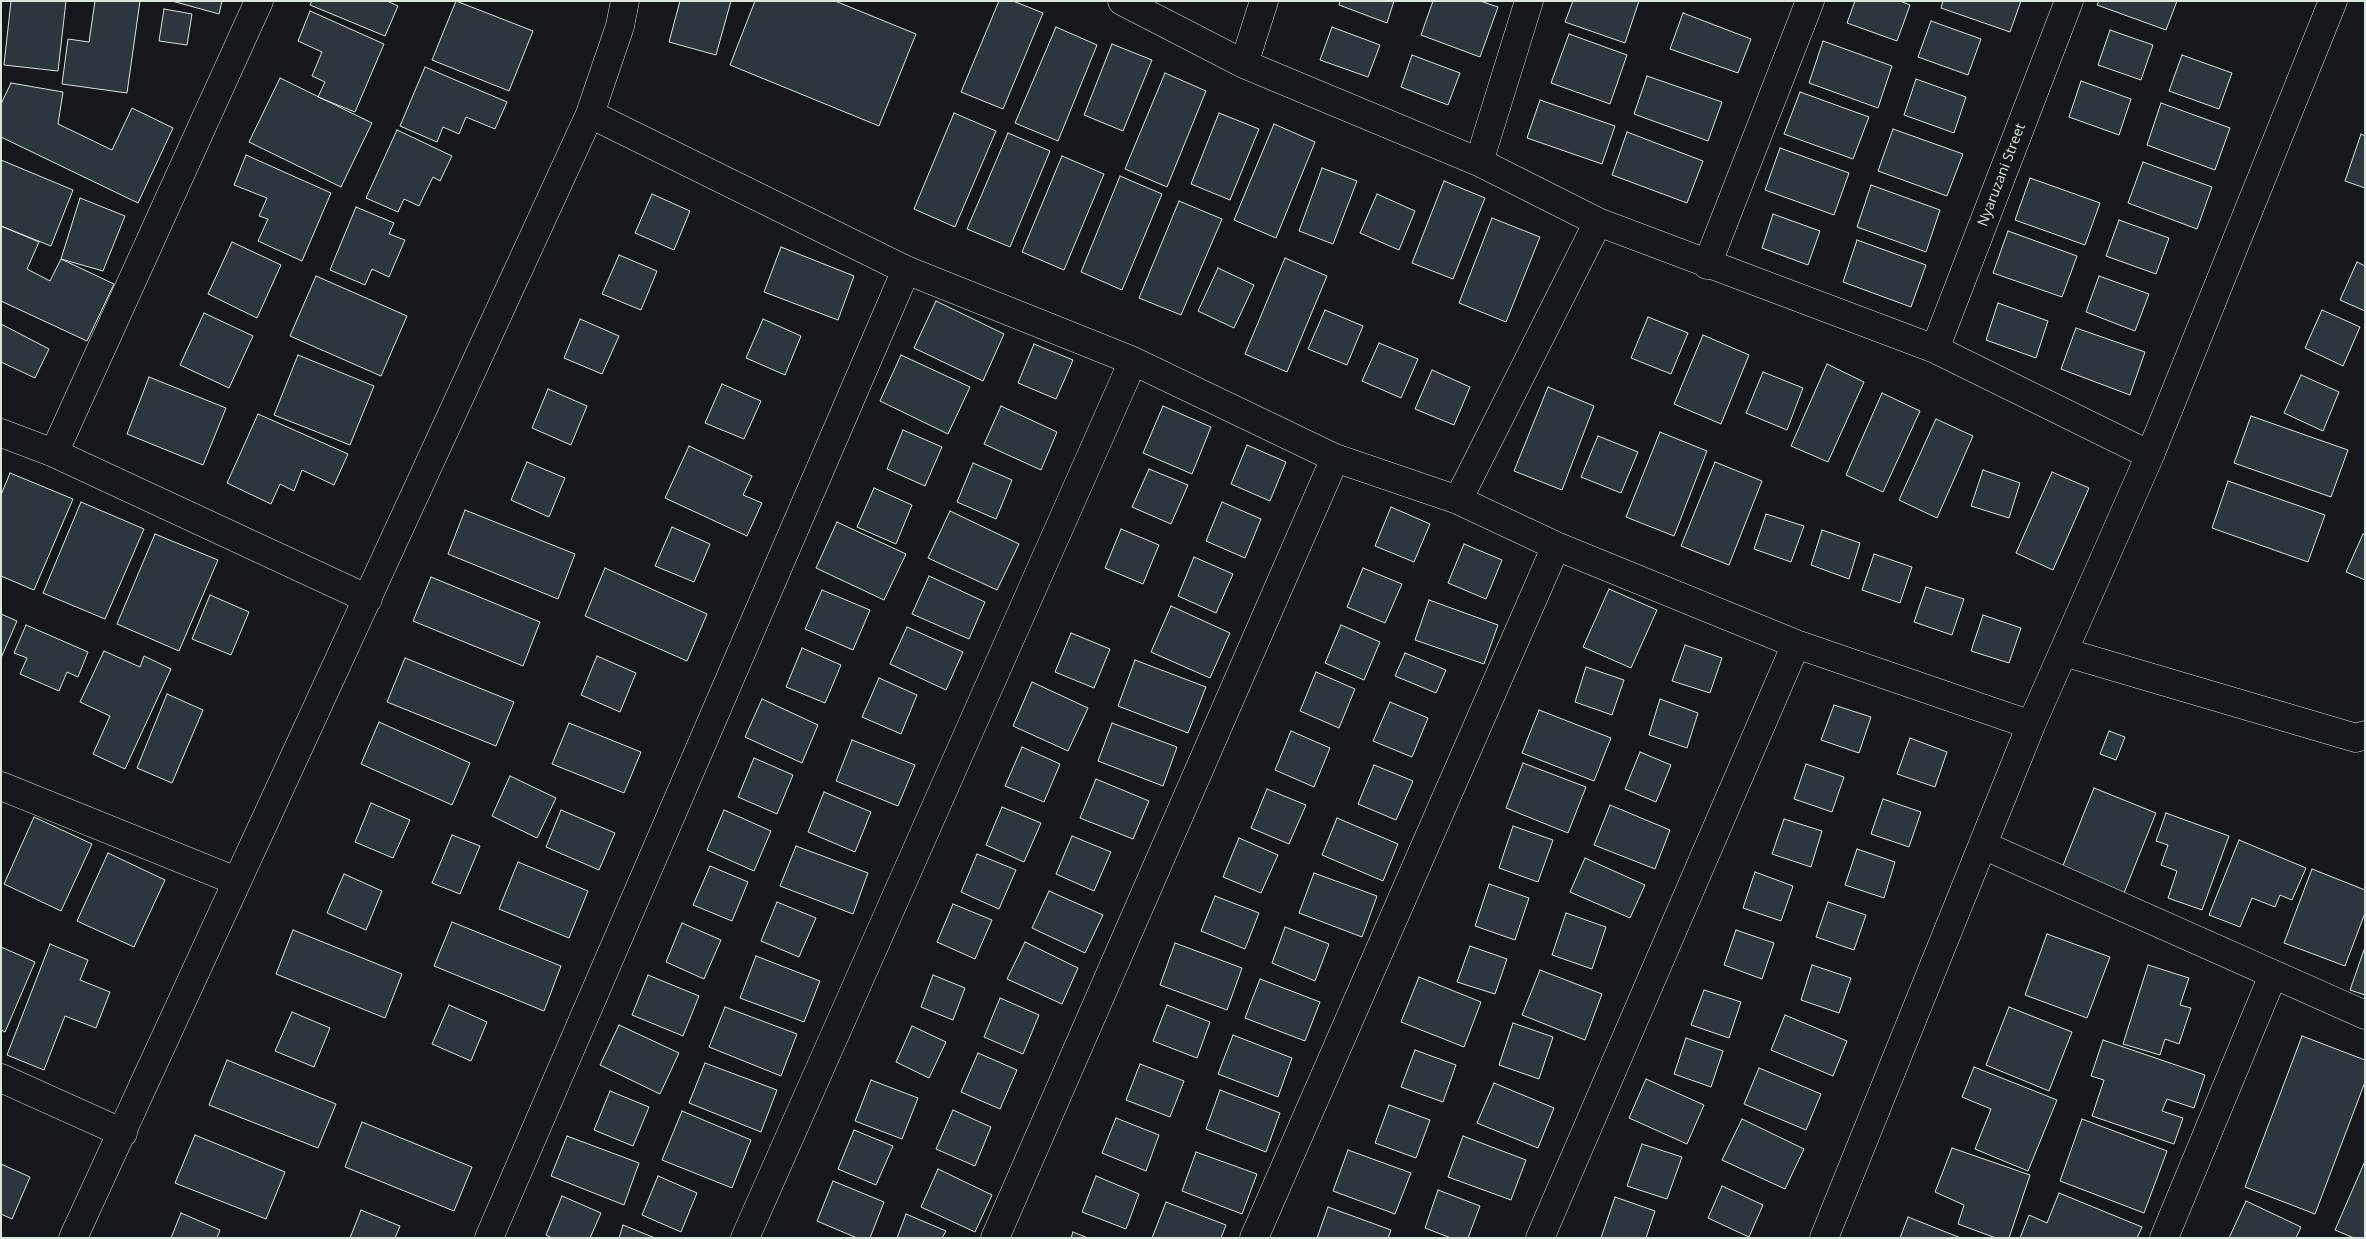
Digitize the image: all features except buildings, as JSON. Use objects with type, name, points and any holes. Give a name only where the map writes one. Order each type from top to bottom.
[{"type":"street","points":[[54,452],[260,1]]},
{"type":"street","points":[[73,1238],[123,1133],[236,881],[590,114],[620,26],[625,1]]},
{"type":"street","points":[[1122,1],[1244,64],[1479,162],[1598,222],[1707,265],[1935,349],[2150,455]]},
{"type":"street","points":[[1244,64],[1264,1]]},
{"type":"street","points":[[1479,162],[1530,1]]},
{"type":"street","points":[[1707,265],[1810,1]]},
{"type":"street","name":"Nyaruzani Street","points":[[1935,349],[2069,1]]},
{"type":"street","points":[[1824,1238],[2031,725],[2150,455],[2333,1]]},
{"type":"street","points":[[590,114],[906,270],[1133,361],[1335,458],[1458,500],[1556,546],[1796,644],[2031,725]]},
{"type":"street","points":[[1458,500],[1598,222]]},
{"type":"street","points":[[489,1238],[906,270]]},
{"type":"street","points":[[745,1238],[1133,361]]},
{"type":"street","points":[[1,433],[54,452],[368,598]]},
{"type":"street","points":[[995,1238],[1335,458]]},
{"type":"street","points":[[1254,1238],[1556,546]]},
{"type":"street","points":[[1540,1238],[1796,644]]},
{"type":"street","points":[[2064,652],[2356,738],[2365,735]]},
{"type":"street","points":[[1,786],[236,881]]},
{"type":"street","points":[[1983,845],[2365,1015]]},
{"type":"street","points":[[2164,1238],[2273,975]]},
{"type":"street","points":[[1,1078],[123,1133]]}]
